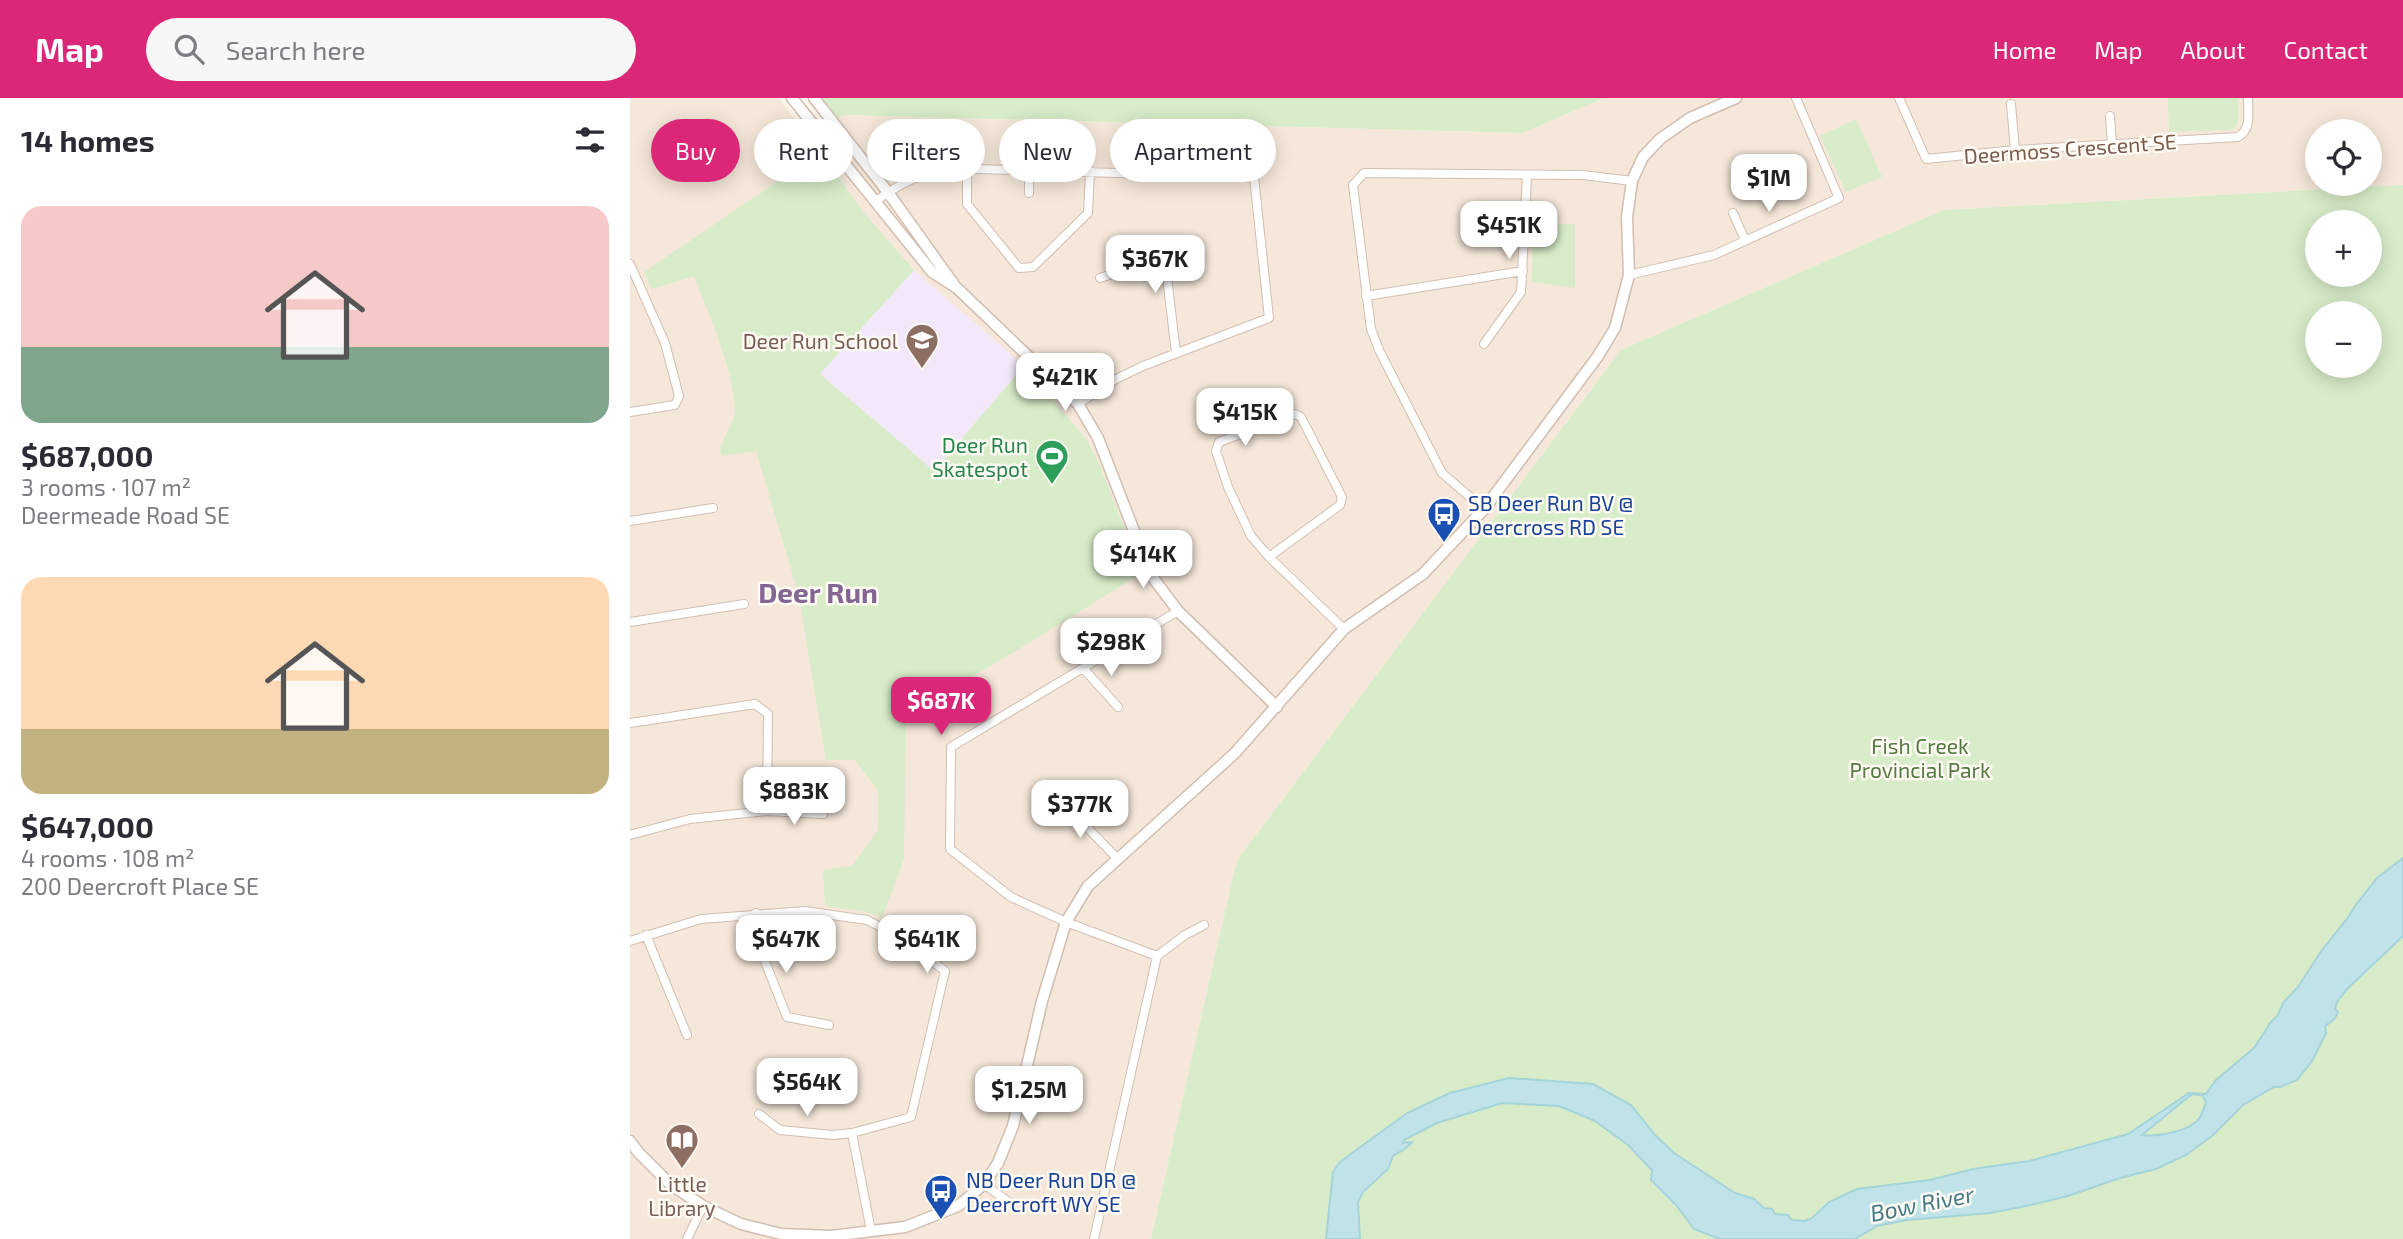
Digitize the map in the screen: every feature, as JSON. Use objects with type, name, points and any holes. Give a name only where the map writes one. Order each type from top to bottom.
[{"type":"street","points":[[792,98],[932,272],[957,288],[1078,404],[1098,438],[1151,575],[1178,611],[1278,707]]},
{"type":"street","points":[[814,98],[942,264],[957,288]]},
{"type":"street","points":[[630,1141],[634,1155],[703,1206],[741,1224],[781,1234],[831,1236],[905,1227],[958,1206],[984,1184],[998,1163],[1013,1126],[1042,1001],[1066,922],[1088,886],[1235,753],[1344,629],[1423,573],[1484,509],[1598,356],[1615,328],[1629,275],[1627,217],[1632,181],[1643,158],[1660,139],[1690,118],[1737,98]]},
{"type":"street","points":[[1629,275],[1714,255],[1839,198],[1796,98]]},
{"type":"street","name":"Deermoss Crescent SE","points":[[1899,98],[1926,159],[2015,150],[2238,137],[2244,134],[2248,127],[2248,98]]},
{"type":"street","points":[[2011,104],[2015,150]]},
{"type":"street","points":[[2110,116],[2112,144]]},
{"type":"street","points":[[1078,404],[1116,379],[1269,318],[1254,177],[1096,170]]},
{"type":"street","points":[[1484,509],[1442,473],[1378,350],[1371,329],[1366,296],[1353,185],[1364,173],[1583,175],[1632,181]]},
{"type":"street","points":[[1484,344],[1521,292],[1527,176]]},
{"type":"street","points":[[875,202],[887,191],[907,182]]},
{"type":"street","points":[[967,182],[967,204],[1019,268],[1033,267],[1088,213],[1089,182]]},
{"type":"street","points":[[1030,182],[1030,193]]},
{"type":"street","points":[[1733,213],[1745,240]]},
{"type":"street","points":[[630,264],[665,343],[679,396],[675,405],[630,412]]},
{"type":"street","points":[[1100,278],[1124,270],[1162,270],[1167,276],[1176,353]]},
{"type":"street","points":[[1366,296],[1523,271]]},
{"type":"street","points":[[1269,557],[1340,505],[1342,497],[1301,417],[1295,414],[1219,442],[1216,451],[1228,487],[1251,536],[1269,557],[1344,629]]},
{"type":"street","points":[[630,521],[713,508]]},
{"type":"street","points":[[630,622],[744,604]]},
{"type":"street","points":[[1157,956],[1066,922],[1011,897],[950,849],[951,747],[1178,611]]},
{"type":"street","points":[[1083,668],[1118,707]]},
{"type":"street","points":[[630,723],[755,704],[768,714],[767,811]]},
{"type":"street","points":[[1052,806],[1072,812],[1117,858]]},
{"type":"street","points":[[630,835],[690,819],[767,811],[823,814]]},
{"type":"street","points":[[630,941],[701,919],[805,911],[867,920],[903,938],[945,971],[911,1117],[852,1133],[833,1135],[780,1130],[759,1114]]},
{"type":"street","points":[[756,914],[762,954],[788,1017],[829,1026]]},
{"type":"street","points":[[1094,1239],[1157,956],[1185,934],[1205,925]]},
{"type":"street","points":[[646,935],[687,1035]]},
{"type":"street","points":[[852,1133],[871,1231]]},
{"type":"street","points":[[984,1184],[1006,1200]]},
{"type":"street","points":[[687,1239],[703,1206]]},
{"type":"shaded area","points":[[630,98],[779,98],[796,119],[754,119],[754,182],[853,182],[853,119],[837,119],[843,115],[999,119],[999,182],[1096,182],[1096,122],[1110,122],[1110,182],[1276,182],[1276,126],[1523,133],[1604,98],[2403,98],[2403,185],[2382,186],[2382,119],[2305,119],[2305,190],[1944,210],[1621,350],[1240,856],[1235,867],[1151,1239],[630,1239]]},
{"type":"shaded area","name":"Deer Run School","points":[[914,270],[1024,366],[934,471],[819,374]]},
{"type":"green space","points":[[821,98],[1604,98],[1523,133],[1276,126],[1276,119],[1110,119],[1110,122],[1096,122],[1096,119],[843,115],[837,119]]},
{"type":"green space","points":[[2168,98],[2238,98],[2238,121],[2235,128],[2230,130],[2169,132]]},
{"type":"green space","points":[[1856,119],[1882,177],[1846,192],[1820,136]]},
{"type":"green space","points":[[777,182],[842,182],[864,213],[914,270],[820,374],[934,471],[1024,366],[1086,439],[1099,464],[1142,573],[906,716],[904,859],[882,918],[864,911],[825,906],[823,870],[852,866],[878,830],[878,790],[855,760],[826,760],[799,596],[756,451],[721,456],[722,443],[734,418],[735,405],[724,356],[694,276],[652,289],[644,272]]},
{"type":"green space","name":"Fish Creek Provincial Park","points":[[2403,185],[2403,1239],[1151,1239],[1235,867],[1240,856],[1621,350],[1944,210],[2305,190],[2305,196],[2382,196],[2382,186]]},
{"type":"green space","points":[[1533,224],[1575,224],[1575,288],[1532,282]]},
{"type":"water","name":"Bow River","points":[[2403,858],[2403,936],[2348,988],[2337,1002],[2335,1009],[2338,1012],[2325,1026],[2326,1033],[2312,1061],[2297,1080],[2274,1087],[2243,1105],[2212,1136],[2186,1155],[2156,1169],[2031,1205],[1990,1213],[1907,1220],[1877,1226],[1855,1239],[1720,1239],[1694,1229],[1676,1205],[1651,1180],[1652,1170],[1628,1145],[1595,1121],[1559,1106],[1502,1103],[1437,1123],[1404,1140],[1403,1143],[1412,1142],[1393,1156],[1388,1169],[1363,1192],[1358,1202],[1360,1239],[1326,1239],[1333,1172],[1340,1162],[1407,1113],[1450,1093],[1509,1078],[1593,1084],[1631,1105],[1655,1135],[1674,1153],[1735,1193],[1754,1199],[1764,1208],[1772,1209],[1775,1214],[1788,1215],[1792,1220],[1805,1221],[1812,1218],[1829,1202],[1857,1189],[1930,1180],[1973,1169],[2029,1161],[2128,1134],[2189,1093],[2206,1094],[2216,1080],[2254,1048],[2278,1015],[2283,1003],[2298,987],[2322,950],[2377,878]],"holes":[[[2192,1094],[2202,1095],[2206,1102],[2196,1122],[2170,1133],[2142,1135]]]},
{"type":"place","name":"Deer Run School","points":[[922,370]]},
{"type":"place","name":"Deer Run Skatespot","points":[[1052,486]]},
{"type":"place","name":"SB Deer Run BV @ Deercross RD SE","points":[[1444,544]]},
{"type":"place","name":"Little Library","points":[[682,1170]]},
{"type":"place","name":"NB Deer Run DR @ Deercroft WY SE","points":[[941,1221]]},
{"type":"district","name":"Deer Run","points":[[818,592]]}]
